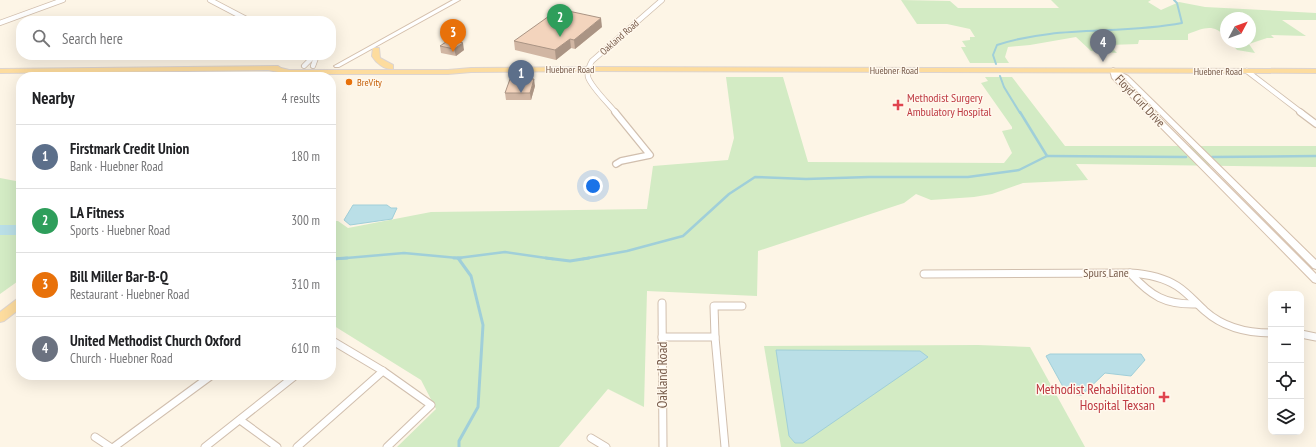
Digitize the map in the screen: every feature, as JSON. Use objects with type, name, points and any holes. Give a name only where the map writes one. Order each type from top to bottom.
[{"type":"main road","points":[[376,50],[375,56],[377,59],[390,67]]},
{"type":"main road","name":"Huebner Road","points":[[0,71],[271,69],[304,66],[338,69],[448,72],[471,70],[588,69],[1316,71]]},
{"type":"main road","name":"Huebner Road","points":[[349,66],[452,67],[471,70]]},
{"type":"main road","points":[[334,72],[349,66]]},
{"type":"main road","name":"Huebner Road","points":[[271,69],[289,72]]},
{"type":"main road","points":[[0,318],[16,306]]},
{"type":"street","points":[[19,16],[63,0]]},
{"type":"street","points":[[210,0],[240,16]]},
{"type":"street","points":[[338,69],[375,45],[389,39],[457,0]]},
{"type":"street","name":"Oakland Road","points":[[588,69],[592,61],[662,0]]},
{"type":"street","points":[[0,23],[16,17]]},
{"type":"street","points":[[349,66],[382,46],[389,39]]},
{"type":"street","points":[[304,66],[310,60]]},
{"type":"street","points":[[313,66],[315,60]]},
{"type":"street","points":[[588,69],[587,76],[590,82],[650,155],[640,157]]},
{"type":"street","name":"Floyd Curl Drive","points":[[1113,70],[1126,77],[1316,266]]},
{"type":"street","name":"Floyd Curl Drive","points":[[1113,70],[1114,77],[1316,280]]},
{"type":"street","points":[[1247,71],[1316,124]]},
{"type":"street","points":[[1178,141],[1189,140]]},
{"type":"street","points":[[1130,273],[1157,298],[1177,305],[1197,304]]},
{"type":"street","name":"Spurs Lane","points":[[924,274],[1130,273],[1149,275],[1182,289],[1210,315],[1233,327],[1255,333],[1268,334]]},
{"type":"street","name":"Oakland Road","points":[[662,303],[663,447]]},
{"type":"street","points":[[725,447],[715,337],[714,306],[742,306]]},
{"type":"street","points":[[1304,335],[1316,337]]},
{"type":"street","points":[[662,337],[715,337]]},
{"type":"street","points":[[336,345],[383,371],[431,405],[387,447]]},
{"type":"street","points":[[297,447],[383,371]]},
{"type":"street","points":[[114,447],[205,380]]},
{"type":"street","points":[[205,447],[290,380]]},
{"type":"street","points":[[240,420],[277,447]]},
{"type":"street","points":[[95,437],[110,447]]},
{"type":"street","points":[[591,438],[606,447]]},
{"type":"green space","points":[[901,0],[950,1],[958,8],[1059,8],[1051,0],[1151,0],[1148,2],[1161,10],[1179,2],[1205,7],[1316,13],[1316,20],[1282,20],[1306,36],[1271,35],[1274,38],[1267,38],[1256,42],[1256,12],[1220,12],[1220,32],[1212,28],[1208,28],[1188,34],[1188,40],[1139,40],[1138,44],[1109,45],[1117,53],[1091,51],[1076,37],[1030,45],[1008,47],[1005,57],[1009,63],[970,63],[961,47],[966,47],[962,41],[970,40],[970,37],[975,37],[970,29],[947,24],[917,24]]},
{"type":"green space","points":[[1235,48],[1252,48],[1255,53],[1237,50]]},
{"type":"green space","points":[[726,77],[783,77],[808,162],[1004,163],[1012,153],[1002,131],[1012,129],[1012,127],[981,83],[988,81],[985,77],[1012,77],[1065,146],[1316,146],[1316,167],[1076,164],[1088,180],[1023,183],[992,194],[974,197],[931,200],[916,194],[904,203],[758,251],[757,296],[647,291],[644,407],[608,389],[559,447],[397,447],[436,409],[421,380],[336,327],[336,221],[348,228],[431,212],[647,209],[653,166],[728,160],[734,138]]},
{"type":"green space","points":[[0,178],[16,181],[16,283],[0,294]]},
{"type":"green space","points":[[978,345],[1030,347],[1085,447],[781,447],[764,346]]},
{"type":"water","points":[[353,205],[387,205],[391,208],[397,208],[392,219],[350,225],[344,220]]},
{"type":"water","points":[[776,350],[920,351],[928,357],[803,443],[795,443],[789,436]]},
{"type":"water","points":[[1050,354],[1141,354],[1145,360],[1131,376],[1105,373],[1082,395],[1067,394],[1046,356]]},
{"type":"building","points":[[559,9],[601,18],[574,40],[570,39],[555,50],[514,41]]},
{"type":"building","points":[[449,40],[463,43],[454,49],[440,46]]},
{"type":"building","points":[[510,79],[534,79],[530,93],[505,93]]},
{"type":"waterway","points":[[996,64],[993,55],[997,45],[1020,39],[1066,32],[1135,29],[1182,23],[1177,3],[1174,0]]},
{"type":"waterway","points":[[1000,76],[1004,87],[1020,113]]},
{"type":"waterway","points":[[1020,112],[1047,156]]},
{"type":"waterway","points":[[585,259],[627,251],[683,236],[729,194],[755,177],[806,179],[869,177],[968,177],[1019,170],[1047,156]]},
{"type":"waterway","points":[[1047,156],[1186,157]]},
{"type":"waterway","points":[[1212,157],[1316,156]]},
{"type":"waterway","points":[[0,230],[16,230]]},
{"type":"waterway","points":[[458,258],[505,252],[547,258]]},
{"type":"waterway","points":[[345,258],[404,253],[458,258]]},
{"type":"waterway","points":[[336,259],[345,258]]},
{"type":"waterway","points":[[336,259],[345,258]]},
{"type":"waterway","points":[[458,258],[471,276],[483,325],[478,407],[459,441],[459,447]]},
{"type":"waterway","points":[[547,258],[570,261],[585,259]]},
{"type":"waterway","points":[[547,258],[553,259]]},
{"type":"place","name":"LA Fitness","points":[[560,37]]},
{"type":"place","name":"Bill Miller Bar-B-Q","points":[[453,52]]},
{"type":"place","name":"United Methodist Church Oxford","points":[[1103,62]]},
{"type":"place","name":"BreVity","points":[[349,82]]},
{"type":"place","name":"Firstmark Credit Union","points":[[521,93]]},
{"type":"place","name":"Methodist Surgery Ambulatory Hospital","points":[[898,105]]},
{"type":"place","name":"Methodist Rehabilitation Hospital Texsan","points":[[1164,397]]}]
